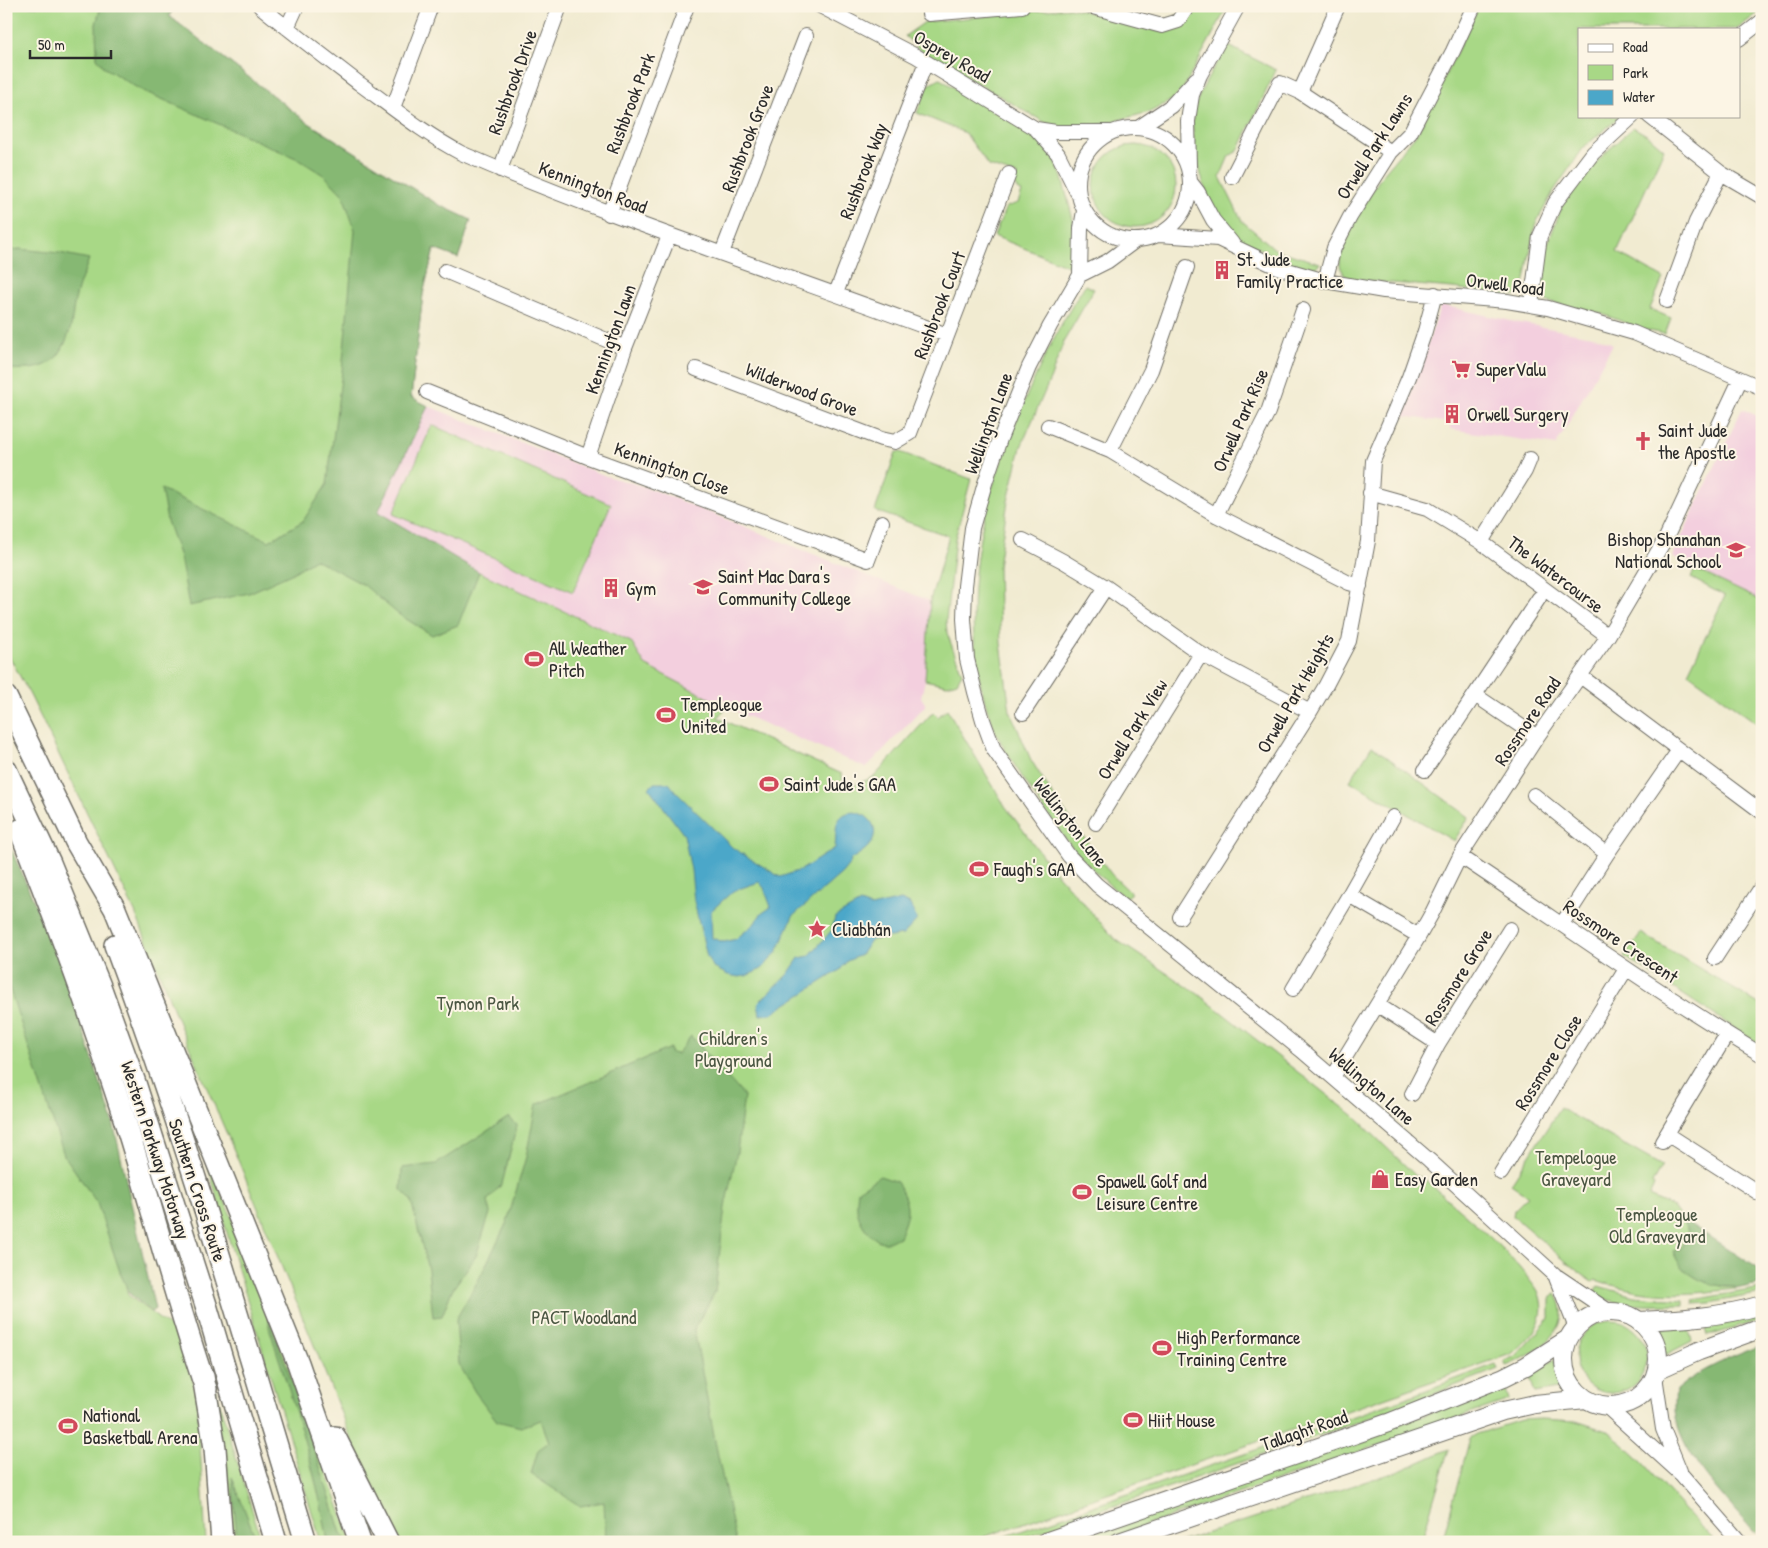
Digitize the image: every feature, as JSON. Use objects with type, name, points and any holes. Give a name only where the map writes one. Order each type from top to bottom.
[{"type":"highway","points":[[6,697],[76,842],[115,909],[196,1105],[298,1363],[360,1542]]},
{"type":"highway","name":"Western Parkway Motorway","points":[[6,770],[50,863],[134,1080],[203,1295],[276,1542]]},
{"type":"highway","points":[[6,790],[52,910],[112,1079],[191,1346],[206,1389]]},
{"type":"highway","name":"Southern Cross Route","points":[[76,842],[132,991],[207,1216],[306,1542]]},
{"type":"highway","points":[[110,1015],[125,1086],[196,1336],[215,1448],[222,1540]]},
{"type":"highway","points":[[298,1363],[388,1542]]},
{"type":"main road","points":[[1639,1320],[1680,1319],[1720,1315],[1762,1305]]},
{"type":"main road","points":[[1119,1542],[1503,1411],[1535,1404],[1586,1399],[1606,1406],[1630,1402],[1649,1387],[1656,1373],[1658,1356],[1656,1342],[1649,1330],[1639,1320],[1625,1314],[1610,1312],[1597,1314],[1588,1318],[1572,1334],[1565,1352],[1565,1365],[1572,1384],[1586,1399]]},
{"type":"main road","points":[[1656,1373],[1699,1351],[1762,1328]]},
{"type":"main road","name":"Tallaght Road","points":[[1045,1542],[1388,1424],[1504,1377],[1526,1366],[1572,1334]]},
{"type":"street","name":"Kennington Road","points":[[260,6],[392,108],[439,141],[461,153],[610,214],[948,335]]},
{"type":"street","points":[[287,28],[297,6]]},
{"type":"street","points":[[392,108],[431,6]]},
{"type":"street","name":"Rushbrook Drive","points":[[500,170],[560,6]]},
{"type":"street","name":"Rushbrook Park","points":[[610,214],[687,6]]},
{"type":"street","name":"Osprey Road","points":[[820,6],[926,62],[1036,129],[1058,154],[1079,197]]},
{"type":"street","points":[[929,14],[1022,6]]},
{"type":"street","points":[[1089,6],[1162,26],[1178,21],[1188,6]]},
{"type":"street","points":[[1080,275],[1108,261],[1135,241],[1159,235],[1171,228],[1180,218],[1189,198],[1188,122],[1192,95],[1200,75],[1238,6]]},
{"type":"street","points":[[1300,92],[1338,6]]},
{"type":"street","name":"Orwell Park Lawns","points":[[1325,281],[1334,248],[1350,217],[1391,152],[1410,133],[1474,6]]},
{"type":"street","points":[[1740,38],[1762,21]]},
{"type":"street","name":"Rushbrook Grove","points":[[722,254],[806,36]]},
{"type":"street","name":"Rushbrook Way","points":[[836,294],[926,62]]},
{"type":"street","points":[[1138,128],[1171,106],[1200,75]]},
{"type":"street","points":[[1232,177],[1280,83],[1300,92],[1391,152]]},
{"type":"street","points":[[1531,305],[1540,236],[1555,202],[1593,153],[1631,118]]},
{"type":"street","points":[[1652,118],[1721,173],[1762,197]]},
{"type":"street","points":[[1135,241],[1117,238],[1106,233],[1096,226],[1084,211],[1079,197],[1078,177],[1085,158],[1097,142],[1113,132],[1124,129],[1138,128],[1157,133],[1169,140],[1178,149],[1185,160],[1190,177]]},
{"type":"street","name":"Osprey Road","points":[[1036,129],[1056,132],[1113,132]]},
{"type":"street","points":[[1667,301],[1696,222],[1721,173]]},
{"type":"street","name":"Rushbrook Court","points":[[895,442],[910,433],[1009,174]]},
{"type":"street","name":"Orwell Road","points":[[1190,177],[1212,220],[1236,248]]},
{"type":"street","name":"Wellington Lane","points":[[1084,211],[1081,228],[1080,275],[1050,326],[1029,367],[1000,439],[972,528],[965,586],[964,619],[967,659],[983,720],[994,750],[1069,856],[1097,885],[1333,1077],[1429,1160],[1555,1275],[1610,1312]]},
{"type":"street","name":"Orwell Road","points":[[1159,235],[1218,239],[1277,267],[1325,281],[1384,290],[1435,294],[1548,308],[1634,332],[1762,388]]},
{"type":"street","name":"Kennington Lawn","points":[[588,457],[625,348],[669,236]]},
{"type":"street","points":[[1110,451],[1151,370],[1187,267]]},
{"type":"street","points":[[445,271],[625,348]]},
{"type":"street","name":"Orwell Park Heights","points":[[1180,917],[1310,712],[1349,641],[1368,541],[1373,461],[1409,377],[1426,330],[1435,294]]},
{"type":"street","name":"Orwell Park Rise","points":[[1216,516],[1268,412],[1303,310]]},
{"type":"street","name":"Wilderwood Grove","points":[[696,369],[880,439],[895,442]]},
{"type":"street","name":"Rossmore Road","points":[[1333,1077],[1419,936],[1460,856],[1537,737],[1608,636],[1667,536],[1740,380]]},
{"type":"street","name":"Kennington Close","points":[[427,392],[588,457],[868,560],[882,522]]},
{"type":"street","points":[[1048,426],[1110,451],[1216,516],[1349,584],[1360,586]]},
{"type":"street","points":[[1481,542],[1525,471],[1530,459]]},
{"type":"street","name":"The Watercourse","points":[[1370,493],[1427,508],[1481,542],[1608,636]]},
{"type":"street","points":[[1023,540],[1064,561],[1106,587],[1201,654],[1310,712]]},
{"type":"street","points":[[1023,713],[1106,587]]},
{"type":"street","points":[[1424,770],[1539,598]]},
{"type":"street","name":"Orwell Park View","points":[[1096,823],[1201,654]]},
{"type":"street","points":[[1587,681],[1762,812]]},
{"type":"street","points":[[1475,695],[1537,737]]},
{"type":"street","points":[[1562,924],[1607,854],[1679,750]]},
{"type":"street","points":[[1534,795],[1607,854]]},
{"type":"street","points":[[1293,989],[1393,817]]},
{"type":"street","name":"Rossmore Crescent","points":[[1460,856],[1562,924],[1626,970],[1762,1055]]},
{"type":"street","points":[[1715,958],[1762,886]]},
{"type":"street","points":[[1349,895],[1419,936]]},
{"type":"street","name":"Rossmore Grove","points":[[1412,1094],[1438,1044],[1510,929]]},
{"type":"street","name":"Rossmore Close","points":[[1501,1173],[1626,970]]},
{"type":"street","name":"Rossmore Grove","points":[[1378,1006],[1438,1044]]},
{"type":"street","points":[[1727,1034],[1664,1138],[1762,1195]]},
{"type":"street","name":"Wellington Lane","points":[[1555,1275],[1572,1334]]},
{"type":"street","points":[[1656,1373],[1663,1428],[1681,1474]]},
{"type":"street","points":[[1606,1406],[1681,1474],[1740,1542]]},
{"type":"shaded area","points":[[1441,305],[1520,323],[1598,337],[1613,344],[1556,445],[1450,429],[1450,423],[1403,416]]},
{"type":"shaded area","name":"Saint Mac Dara's Community College","points":[[428,406],[606,476],[646,487],[930,601],[925,680],[921,697],[926,705],[866,768],[726,707],[645,665],[631,642],[479,572],[378,512]]},
{"type":"shaded area","points":[[1742,409],[1762,418],[1762,727],[1688,673],[1725,596],[1691,578],[1695,569],[1672,557]]},
{"type":"green space","name":"Tymon Park","points":[[6,6],[175,6],[169,16],[307,122],[439,205],[471,220],[458,258],[434,249],[423,294],[411,397],[428,406],[378,512],[479,572],[631,642],[645,665],[726,707],[718,718],[842,774],[844,789],[874,777],[933,712],[938,717],[947,709],[1005,806],[1051,867],[1115,939],[1198,994],[1354,1116],[1415,1175],[1422,1177],[1504,1251],[1528,1278],[1536,1289],[1541,1301],[1541,1317],[1529,1338],[1511,1354],[969,1542],[400,1542],[352,1441],[135,912],[31,697],[6,650]]},
{"type":"green space","points":[[101,6],[175,6],[169,16],[307,122],[439,205],[471,220],[458,258],[434,249],[423,294],[411,397],[428,406],[378,512],[479,572],[458,625],[432,635],[398,614],[364,585],[315,559],[291,574],[249,593],[189,606],[180,557],[167,521],[161,489],[269,541],[303,521],[327,484],[342,371],[355,230],[343,195],[325,176],[298,159],[139,89],[105,68],[97,58],[96,24]]},
{"type":"green space","points":[[1192,6],[1228,6],[1184,87],[1172,100],[1150,112],[1078,130],[1058,127],[1044,122],[919,49],[905,36],[925,22],[1069,8],[1158,31]]},
{"type":"green space","points":[[1479,6],[1762,6],[1762,10],[1738,28],[1578,28],[1578,118],[1619,118],[1584,147],[1553,192],[1535,225],[1523,291],[1516,296],[1453,288],[1356,280],[1345,276],[1340,266],[1340,256],[1356,217],[1383,174],[1418,132]]},
{"type":"green space","points":[[1227,45],[1276,70],[1238,151],[1229,156],[1220,177],[1242,221],[1276,250],[1320,263],[1317,267],[1304,268],[1291,264],[1237,237],[1220,221],[1213,208],[1197,159],[1194,143],[1193,116],[1197,100]]},
{"type":"green space","points":[[940,79],[1027,131],[1043,143],[1055,158],[1074,223],[1077,249],[1073,268],[994,236],[1006,207],[1018,203],[1022,192],[1017,190],[1014,182],[1017,175],[989,166],[965,133],[917,113],[928,85]]},
{"type":"green space","points":[[1633,127],[1650,137],[1664,149],[1617,252],[1663,278],[1650,309],[1671,318],[1665,334],[1645,330],[1602,314],[1546,301],[1541,298],[1540,292],[1547,246],[1562,206],[1599,159]]},
{"type":"green space","points":[[1135,145],[1151,148],[1164,157],[1173,170],[1176,186],[1173,202],[1164,215],[1151,224],[1135,227],[1119,224],[1106,215],[1097,202],[1094,186],[1097,170],[1106,157],[1119,148]]},
{"type":"green space","points":[[19,249],[59,253],[89,259],[77,291],[67,339],[56,358],[41,367],[6,369],[6,251]]},
{"type":"green space","points":[[1085,285],[1094,289],[1064,341],[1021,447],[1008,501],[998,567],[1001,643],[1010,711],[1031,760],[1054,797],[1112,875],[1131,893],[1125,898],[1071,846],[1006,752],[993,725],[984,699],[974,644],[974,588],[977,560],[987,506],[996,476],[1037,372],[1064,319]]},
{"type":"green space","points":[[432,425],[611,504],[573,592],[393,514]]},
{"type":"green space","points":[[896,452],[971,479],[955,539],[946,620],[947,633],[962,673],[957,682],[947,685],[925,680],[930,601],[949,536],[875,511]]},
{"type":"green space","points":[[1695,569],[1762,601],[1762,727],[1688,673],[1725,596],[1691,578]]},
{"type":"green space","points":[[1372,746],[1469,817],[1454,841],[1350,781]]},
{"type":"green space","points":[[6,843],[12,851],[63,968],[113,1122],[155,1309],[151,1312],[130,1294],[121,1275],[97,1203],[64,1155],[6,978]]},
{"type":"green space","points":[[6,886],[104,1188],[128,1295],[171,1328],[181,1325],[197,1397],[206,1542],[6,1542]]},
{"type":"green space","points":[[1641,933],[1762,1006],[1762,1046],[1624,956]]},
{"type":"green space","name":"PACT Woodland","points":[[691,1036],[744,1096],[737,1152],[725,1207],[715,1292],[694,1329],[736,1542],[606,1542],[604,1502],[580,1506],[531,1474],[538,1450],[549,1442],[541,1420],[521,1427],[497,1421],[475,1392],[459,1364],[456,1319],[479,1279],[507,1222],[526,1157],[536,1105],[670,1048],[670,1053],[677,1054]]},
{"type":"green space","points":[[1560,1108],[1662,1166],[1652,1183],[1654,1186],[1649,1196],[1673,1207],[1687,1227],[1688,1233],[1680,1249],[1673,1251],[1723,1287],[1736,1287],[1736,1289],[1666,1294],[1632,1290],[1596,1280],[1593,1282],[1576,1270],[1513,1216],[1514,1210],[1528,1196],[1511,1184]]},
{"type":"green space","points":[[509,1117],[517,1125],[502,1184],[488,1200],[490,1213],[476,1256],[452,1290],[442,1316],[433,1317],[428,1270],[411,1200],[401,1190],[402,1168],[436,1164]]},
{"type":"green space","points":[[204,1152],[251,1262],[352,1542],[321,1542]]},
{"type":"green space","points":[[880,1176],[897,1182],[907,1209],[899,1237],[888,1242],[878,1240],[865,1229],[857,1208],[858,1190]]},
{"type":"green space","points":[[1682,1219],[1762,1271],[1762,1283],[1736,1289],[1735,1287],[1716,1285],[1690,1274],[1677,1260],[1673,1251],[1680,1249],[1687,1237],[1687,1227]]},
{"type":"green space","points":[[1598,1286],[1634,1296],[1684,1300],[1684,1305],[1638,1305],[1615,1302],[1593,1294]]},
{"type":"green space","points":[[1762,1288],[1762,1293],[1710,1303],[1694,1304],[1693,1300]]},
{"type":"green space","points":[[1556,1294],[1561,1305],[1562,1316],[1559,1326],[1553,1335],[1536,1351],[1506,1366],[1504,1361],[1516,1356],[1548,1320],[1550,1315],[1550,1298]]},
{"type":"green space","points":[[1762,1311],[1762,1320],[1708,1336],[1704,1323]]},
{"type":"green space","points":[[269,1319],[302,1410],[341,1533],[348,1542],[328,1542],[310,1460],[269,1327]]},
{"type":"green space","points":[[1618,1321],[1637,1331],[1645,1343],[1647,1357],[1645,1371],[1637,1383],[1625,1391],[1604,1393],[1585,1383],[1577,1371],[1575,1350],[1585,1331],[1597,1323]]},
{"type":"green space","points":[[1688,1327],[1692,1341],[1665,1355],[1662,1337],[1656,1328]]},
{"type":"green space","points":[[1762,1345],[1762,1537],[1752,1530],[1729,1504],[1693,1458],[1678,1426],[1675,1397],[1676,1390],[1695,1376],[1717,1364]]},
{"type":"green space","points":[[1555,1359],[1556,1371],[1562,1388],[1535,1393],[1529,1375]]},
{"type":"green space","points":[[1496,1364],[1498,1369],[1395,1409],[1010,1542],[989,1542],[1392,1403]]},
{"type":"green space","points":[[210,1372],[262,1542],[229,1542]]},
{"type":"green space","points":[[1505,1386],[1509,1400],[1098,1542],[1063,1542]]},
{"type":"green space","points":[[1521,1420],[1576,1421],[1610,1432],[1643,1463],[1716,1542],[1442,1542],[1470,1438]]},
{"type":"green space","points":[[1449,1449],[1421,1542],[1180,1542],[1404,1469]]},
{"type":"green space","points":[[232,1477],[257,1542],[237,1542]]},
{"type":"water","points":[[654,783],[669,783],[733,848],[780,877],[801,870],[835,848],[837,824],[843,815],[850,812],[865,816],[874,827],[874,835],[869,846],[850,860],[851,862],[842,873],[793,916],[777,952],[762,969],[746,976],[728,975],[714,968],[707,957],[694,901],[691,870],[684,835],[649,788]],"holes":[[[759,882],[764,888],[771,907],[761,914],[754,924],[736,939],[724,942],[712,938],[711,911],[733,891]]]},
{"type":"water","points":[[901,900],[910,904],[917,920],[903,935],[871,940],[861,955],[847,961],[840,970],[771,1014],[760,1015],[758,1003],[788,974],[799,958],[809,956],[832,930],[835,917],[860,903],[871,907]]},
{"type":"place","name":"St. Jude Family Practice","points":[[1222,270]]},
{"type":"place","name":"SuperValu","points":[[1461,369]]},
{"type":"place","name":"Orwell Surgery","points":[[1452,414]]},
{"type":"place","name":"Saint Jude the Apostle","points":[[1643,441]]},
{"type":"place","name":"Bishop Shanahan National School","points":[[1736,550]]},
{"type":"place","name":"Saint Mac Dara's Community College","points":[[703,587]]},
{"type":"place","name":"Gym","points":[[611,588]]},
{"type":"place","name":"All Weather Pitch","points":[[534,659]]},
{"type":"place","name":"Templeogue United","points":[[666,715]]},
{"type":"place","name":"Saint Jude's GAA","points":[[769,784]]},
{"type":"place","name":"Faugh's GAA","points":[[979,869]]},
{"type":"place","name":"Cliabhán","points":[[817,929]]},
{"type":"place","name":"Easy Garden","points":[[1380,1179]]},
{"type":"place","name":"Spawell Golf and Leisure Centre","points":[[1082,1192]]},
{"type":"place","name":"High Performance Training Centre","points":[[1162,1348]]},
{"type":"place","name":"Hiit House","points":[[1133,1420]]},
{"type":"place","name":"National Basketball Arena","points":[[68,1426]]},
{"type":"park label","name":"Children's Playground","points":[[733,1049]]},
{"type":"park label","name":"Tempelogue Graveyard","points":[[1576,1168]]},
{"type":"park label","name":"Templeogue Old Graveyard","points":[[1657,1225]]}]
